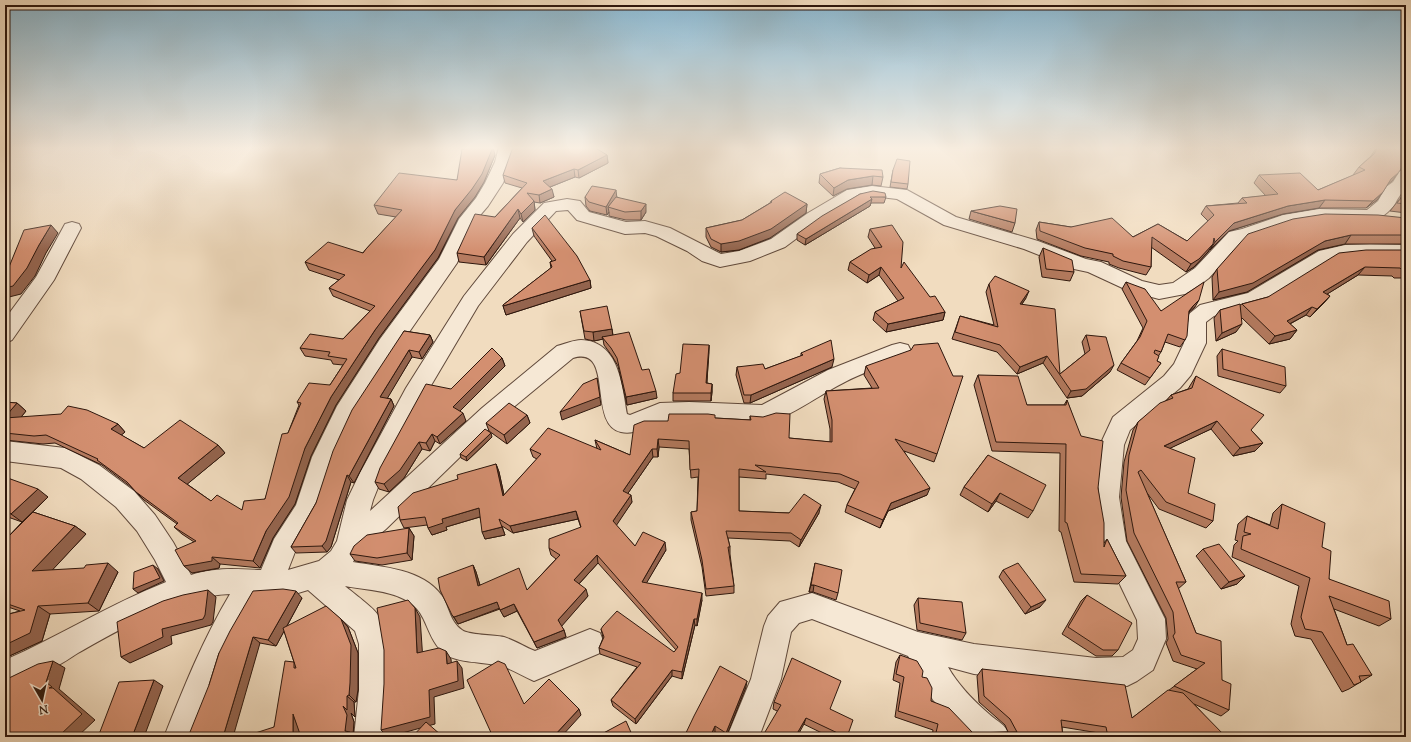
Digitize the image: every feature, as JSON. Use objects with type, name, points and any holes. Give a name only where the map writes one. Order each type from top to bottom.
[{"type":"street","points":[[180,737],[202,677],[226,627],[261,584],[307,509],[324,457],[345,412],[388,345],[450,259],[468,218],[481,203],[495,182]]},
{"type":"street","points":[[5,675],[45,657],[68,643],[142,605],[184,589],[210,582],[230,581],[261,584],[294,582],[319,574],[340,560],[349,544],[360,500],[372,473],[414,394],[471,301],[520,238],[550,207],[567,204],[574,205],[583,216],[624,228],[645,227],[663,232],[720,261],[742,257],[778,243],[814,217],[852,194],[863,191],[893,192],[901,194],[956,223],[1031,245],[1081,264],[1094,267],[1136,286],[1159,292],[1178,289],[1194,279],[1202,273],[1236,236],[1245,235],[1283,221],[1319,215],[1381,218],[1392,191],[1402,182]]},
{"type":"street","points":[[5,335],[44,280],[72,228]]},
{"type":"street","points":[[744,737],[766,679],[778,626],[790,612],[812,606],[918,646],[974,659],[1096,673],[1127,671],[1143,660],[1152,639],[1151,619],[1113,543],[1106,497],[1112,445],[1121,424],[1172,382],[1183,369],[1195,343],[1196,319],[1207,310],[1254,299],[1326,255],[1370,250],[1406,251]]},
{"type":"street","points":[[349,544],[377,521],[490,414],[565,352],[576,347],[588,348],[597,353],[608,367],[616,417],[621,423],[630,424],[660,412],[689,411],[763,414],[778,408],[836,376],[900,351]]},
{"type":"street","points":[[5,451],[65,458],[90,472],[125,499],[146,523],[164,551],[184,589]]},
{"type":"street","points":[[319,574],[390,581],[408,586],[420,593],[432,606],[442,630],[456,644],[504,652],[534,666],[590,643]]},
{"type":"street","points":[[319,574],[367,623],[373,644],[374,690],[370,737]]},
{"type":"street","points":[[918,646],[944,689],[979,726],[994,737]]},
{"type":"building","points":[[392,182],[477,182],[455,210],[435,250],[375,330],[331,397],[305,448],[289,497],[266,531],[253,561],[212,557],[212,561],[184,566],[175,550],[196,541],[174,527],[178,523],[136,492],[127,482],[97,460],[98,459],[46,435],[34,436],[5,433],[5,418],[61,414],[68,406],[87,410],[118,424],[111,429],[144,448],[180,420],[218,445],[178,478],[211,501],[217,495],[242,510],[244,501],[265,499],[282,434],[288,433],[301,403],[297,402],[309,383],[330,385],[347,359],[328,356],[330,352],[300,348],[310,334],[343,339],[375,306],[329,288],[345,275],[305,262],[328,242],[363,253],[402,210],[374,205]]},
{"type":"building","points":[[523,182],[544,182],[552,189],[539,195],[527,193],[534,201],[521,214],[518,209],[484,257],[457,253],[475,214],[495,217],[527,183]]},
{"type":"building","points":[[828,182],[845,182],[834,188]]},
{"type":"building","points":[[891,182],[908,182],[908,184]]},
{"type":"building","points":[[1266,182],[1309,182],[1318,190],[1338,182],[1389,182],[1383,192],[1373,201],[1325,200],[1288,206],[1234,223],[1215,242],[1214,238],[1213,244],[1199,259],[1191,264],[1152,237],[1151,267],[1123,261],[1113,256],[1113,254],[1085,248],[1040,231],[1039,222],[1071,227],[1112,218],[1133,237],[1158,224],[1187,241],[1214,215],[1206,206],[1247,203],[1242,198],[1278,194]]},
{"type":"building","points":[[592,186],[616,190],[606,207],[589,202],[585,197]]},
{"type":"building","points":[[873,191],[885,193],[886,197],[870,197],[872,199],[806,239],[797,234],[822,216],[860,194]]},
{"type":"building","points":[[785,192],[807,204],[771,229],[739,241],[721,244],[711,239],[706,228],[742,220],[772,202],[771,201]]},
{"type":"building","points":[[1406,192],[1406,204],[1397,203]]},
{"type":"building","points":[[616,197],[646,204],[641,211],[625,212],[608,207]]},
{"type":"building","points":[[1000,206],[1017,209],[1015,223],[971,211]]},
{"type":"building","points":[[1325,214],[1378,215],[1406,218],[1406,235],[1351,235],[1325,241],[1253,283],[1219,292],[1217,269],[1248,234],[1293,219]]},
{"type":"building","points":[[545,215],[577,256],[590,280],[503,306],[552,267],[550,262],[556,260],[532,228]]},
{"type":"building","points":[[51,225],[27,268],[13,286],[5,288],[5,268],[9,267],[24,230]]},
{"type":"building","points":[[892,225],[903,242],[901,268],[904,262],[930,297],[935,296],[945,312],[888,324],[875,312],[904,298],[881,267],[869,275],[850,262],[871,249],[882,247],[870,229]]},
{"type":"building","points":[[1043,248],[1072,260],[1074,272],[1046,269]]},
{"type":"building","points":[[1366,250],[1406,250],[1406,270],[1402,270],[1400,268],[1365,267],[1323,292],[1330,296],[1317,309],[1312,307],[1287,321],[1297,330],[1275,336],[1242,304],[1268,297],[1339,253]]},
{"type":"building","points":[[995,276],[1029,291],[1020,304],[1055,309],[1060,374],[1090,350],[1086,335],[1106,337],[1114,365],[1086,389],[1071,391],[1047,356],[1020,367],[1000,345],[955,332],[960,316],[998,327],[989,284]]},
{"type":"building","points":[[1126,282],[1145,289],[1161,311],[1204,282],[1199,300],[1189,311],[1187,336],[1185,340],[1168,334],[1161,352],[1155,350],[1154,353],[1159,356],[1157,361],[1161,363],[1150,378],[1121,363],[1140,337],[1147,321]]},
{"type":"building","points":[[1240,304],[1242,324],[1222,333],[1220,310]]},
{"type":"building","points":[[607,306],[612,329],[593,332],[584,331],[580,311]]},
{"type":"building","points":[[404,331],[430,335],[419,352],[409,350],[380,397],[391,399],[349,476],[347,475],[326,541],[322,546],[291,547],[316,503],[333,451],[352,410]]},
{"type":"building","points":[[629,332],[642,370],[649,369],[656,391],[626,397],[617,358],[602,337]]},
{"type":"building","points":[[831,340],[834,359],[751,395],[744,395],[737,367],[763,364],[765,369],[803,355],[801,353]]},
{"type":"building","points":[[938,343],[953,376],[963,376],[937,454],[895,439],[930,488],[891,503],[883,520],[847,505],[859,482],[840,474],[755,465],[766,472],[739,469],[739,511],[789,513],[804,494],[821,505],[801,540],[791,533],[726,531],[730,547],[728,547],[734,586],[706,589],[702,560],[691,512],[697,511],[699,469],[690,470],[689,441],[658,439],[657,449],[652,449],[623,491],[631,495],[613,521],[635,546],[643,532],[665,542],[642,582],[702,593],[697,619],[694,619],[682,672],[672,670],[635,719],[611,700],[641,663],[599,648],[604,637],[601,629],[617,611],[674,652],[678,647],[597,555],[574,580],[586,589],[558,620],[564,630],[534,642],[514,604],[500,610],[497,602],[454,617],[440,590],[438,578],[473,565],[478,586],[519,568],[527,590],[560,555],[549,548],[549,539],[581,527],[576,511],[510,526],[499,519],[502,527],[482,532],[479,508],[442,519],[443,523],[428,528],[425,517],[400,520],[398,507],[413,493],[458,479],[457,475],[496,464],[503,496],[541,454],[530,449],[548,428],[601,450],[595,440],[630,455],[634,425],[644,421],[668,421],[669,414],[708,414],[715,415],[715,418],[751,420],[750,416],[763,417],[776,413],[790,414],[789,438],[832,442],[832,420],[826,391],[879,388],[866,366],[911,350],[914,345]]},
{"type":"building","points":[[683,344],[709,345],[706,383],[712,384],[711,393],[673,393],[676,374],[680,373]]},
{"type":"building","points":[[492,348],[502,358],[453,407],[463,413],[437,437],[432,434],[426,443],[419,442],[400,470],[384,484],[375,482],[380,468],[426,384],[451,389]]},
{"type":"building","points":[[1222,349],[1285,367],[1286,386],[1223,369]]},
{"type":"building","points":[[978,375],[1018,376],[1027,405],[1066,405],[1067,400],[1081,436],[1103,441],[1098,488],[1104,523],[1104,547],[1107,539],[1126,576],[1081,574],[1067,523],[1065,522],[1066,444],[996,442]]},
{"type":"building","points":[[1196,376],[1264,415],[1251,430],[1263,443],[1240,448],[1217,421],[1164,446],[1195,458],[1188,493],[1215,504],[1213,521],[1166,502],[1141,470],[1138,472],[1186,582],[1176,582],[1196,633],[1221,641],[1222,680],[1231,684],[1229,710],[1174,686],[1205,663],[1181,655],[1173,636],[1175,633],[1173,612],[1134,533],[1126,490],[1129,455],[1138,422],[1160,403],[1173,398],[1171,395],[1192,388]]},
{"type":"building","points":[[597,378],[600,397],[560,412],[583,384]]},
{"type":"building","points":[[5,402],[17,403],[5,417]]},
{"type":"building","points":[[509,403],[527,415],[504,435],[486,423]]},
{"type":"building","points":[[485,429],[491,433],[466,457],[460,454]]},
{"type":"building","points":[[988,455],[1046,485],[1033,511],[1000,493],[992,504],[964,487]]},
{"type":"building","points":[[5,477],[38,489],[11,514],[5,511]]},
{"type":"building","points":[[1282,504],[1325,523],[1322,547],[1331,551],[1329,579],[1389,601],[1391,619],[1329,596],[1347,645],[1353,644],[1372,675],[1359,676],[1361,682],[1354,685],[1322,632],[1305,629],[1301,617],[1310,578],[1241,549],[1243,536],[1251,534],[1244,532],[1247,516],[1278,529]]},
{"type":"building","points":[[33,512],[75,526],[32,571],[84,568],[86,565],[108,563],[88,603],[38,606],[30,633],[5,645],[5,615],[25,610],[5,603],[5,540]]},
{"type":"building","points":[[409,528],[407,553],[377,558],[350,554],[354,546],[367,535]]},
{"type":"building","points":[[1219,544],[1245,576],[1229,582],[1203,549]]},
{"type":"building","points":[[815,563],[842,570],[838,593],[811,585]]},
{"type":"building","points":[[1018,563],[1046,600],[1031,607],[1003,570]]},
{"type":"building","points":[[153,565],[160,578],[133,589],[134,572]]},
{"type":"building","points":[[283,589],[296,591],[268,640],[253,637],[223,737],[188,737],[209,685],[219,653],[253,591]]},
{"type":"building","points":[[208,590],[205,615],[203,619],[162,629],[163,637],[121,657],[117,622],[163,601]]},
{"type":"building","points":[[1087,595],[1132,623],[1118,650],[1103,650],[1068,627]]},
{"type":"building","points":[[918,598],[962,602],[966,633],[920,623]]},
{"type":"building","points":[[408,600],[415,608],[417,653],[439,648],[446,651],[447,664],[457,661],[458,681],[429,690],[430,717],[381,730],[384,684],[384,650],[377,608]]},
{"type":"building","points":[[326,606],[341,619],[351,645],[350,683],[349,695],[347,696],[347,710],[343,706],[347,715],[345,731],[350,732],[350,737],[301,737],[293,714],[293,737],[243,737],[274,727],[285,661],[294,662],[294,668],[296,668],[283,628]]},
{"type":"building","points":[[900,655],[917,661],[923,671],[922,677],[927,678],[932,688],[931,701],[949,708],[973,733],[1017,732],[1010,719],[984,696],[982,669],[1125,685],[1132,718],[1168,690],[1183,693],[1225,736],[1108,737],[1106,727],[1061,720],[1063,737],[935,737],[938,724],[898,711],[904,677],[896,674]]},
{"type":"building","points":[[792,658],[841,681],[830,709],[853,720],[847,737],[806,718],[795,737],[762,737],[781,705],[774,702]]},
{"type":"building","points":[[53,661],[46,682],[52,687],[49,688],[53,688],[82,714],[58,737],[5,737],[5,688],[9,678],[38,664]]},
{"type":"building","points":[[498,661],[505,664],[524,704],[549,679],[579,709],[553,737],[493,737],[467,680]]},
{"type":"building","points":[[720,666],[747,681],[726,733],[715,726],[710,737],[684,737],[694,716]]},
{"type":"building","points":[[154,680],[132,737],[98,737],[119,682]]},
{"type":"building","points":[[626,721],[633,737],[596,737]]},
{"type":"building","points":[[426,722],[441,735],[439,737],[412,737]]}]
